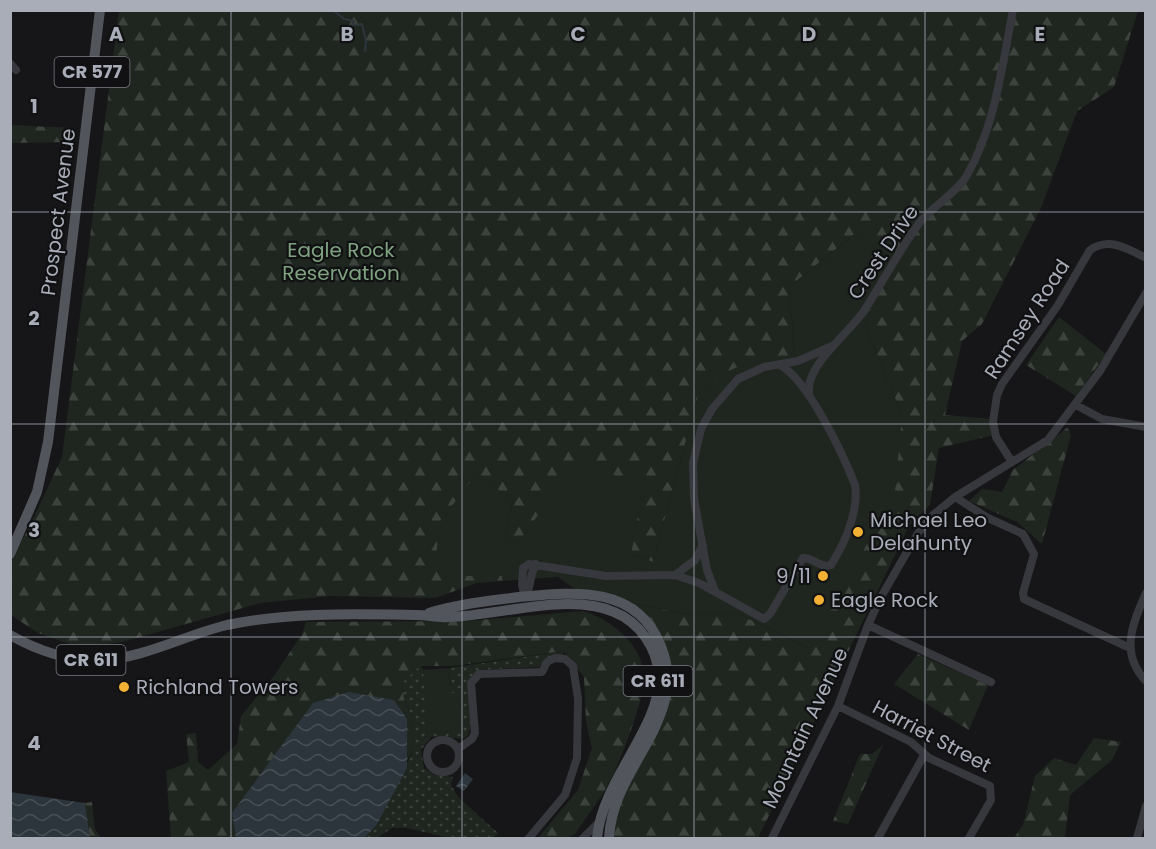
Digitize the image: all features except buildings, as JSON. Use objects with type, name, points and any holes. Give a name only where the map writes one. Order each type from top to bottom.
[{"type":"main road","name":"Prospect Avenue","points":[[10,554],[37,492],[50,433],[100,10]]},
{"type":"main road","name":"CR 611","points":[[423,615],[482,601],[560,592],[589,594],[624,603],[650,626],[664,654],[668,669],[665,700],[618,795],[611,817],[609,838]]},
{"type":"main road","points":[[525,597],[532,609]]},
{"type":"main road","points":[[480,614],[488,608],[523,602],[525,597]]},
{"type":"main road","name":"CR 611","points":[[10,635],[58,656],[102,660],[134,655],[229,625],[320,615],[447,617],[559,605],[592,606],[615,612],[633,624],[650,644],[655,655],[659,676],[653,710],[608,792],[598,823],[597,838]]},
{"type":"main road","points":[[603,838],[611,817]]},
{"type":"street","name":"Crest Drive","points":[[809,393],[811,376],[835,344],[855,324],[920,222],[965,179],[982,141],[996,100],[1013,10]]},
{"type":"street","name":"Ramsey Road","points":[[1011,462],[996,437],[993,422],[997,395],[1002,384],[1042,330],[1090,250],[1101,243],[1111,243],[1146,258]]},
{"type":"street","name":"Mountain Avenue","points":[[772,838],[838,706],[868,625],[881,597],[918,533],[933,515],[955,497],[1048,440],[1077,405],[1120,339],[1146,293]]},
{"type":"street","name":"Crest Drive","points":[[715,591],[710,580],[693,481],[694,452],[701,429],[712,409],[738,379],[764,367],[798,361],[835,344]]},
{"type":"street","points":[[525,597],[522,585],[523,568],[529,564],[606,576],[675,575],[715,591],[764,619],[770,614],[800,560],[809,558],[828,567],[840,548],[856,500],[855,485],[809,393],[797,377],[780,365]]},
{"type":"street","points":[[1077,405],[1102,419],[1146,427]]},
{"type":"street","points":[[955,497],[988,518],[1023,534],[1034,554],[1023,592],[1024,599],[1130,648]]},
{"type":"street","points":[[675,575],[695,560],[703,544]]},
{"type":"street","points":[[1146,593],[1131,628],[1130,648],[1134,665],[1146,681]]},
{"type":"street","points":[[868,625],[991,682]]},
{"type":"street","points":[[458,749],[472,739],[475,733],[471,689],[474,677],[479,674],[542,672],[547,662],[555,658],[565,659],[573,666],[578,699],[576,765],[565,795],[529,838]]},
{"type":"street","name":"Harriet Street","points":[[838,706],[911,742],[924,755],[990,786],[991,800],[969,838]]},
{"type":"street","points":[[436,741],[448,741],[458,749],[458,762],[449,771],[437,772],[427,763],[427,750],[436,741]]},
{"type":"street","points":[[878,838],[924,755]]},
{"type":"street","points":[[1137,838],[1146,806]]},
{"type":"street","points":[[583,838],[598,823]]},
{"type":"green space","name":"Eagle Rock Reservation","points":[[119,11],[1138,11],[1114,87],[1077,111],[1041,208],[982,324],[962,341],[945,415],[991,419],[994,435],[939,448],[930,505],[909,526],[758,838],[614,838],[617,809],[667,682],[644,619],[607,599],[693,615],[739,614],[810,649],[902,415],[862,318],[856,233],[789,287],[795,357],[708,386],[699,393],[653,562],[631,554],[517,544],[505,534],[513,500],[475,475],[453,576],[502,576],[503,581],[477,583],[435,598],[331,596],[260,603],[122,642],[97,645],[73,645],[38,633],[11,615],[10,558],[27,532],[62,457]]},
{"type":"green space","points":[[11,125],[72,128],[70,142],[11,143]]},
{"type":"green space","points":[[856,233],[892,266],[862,318],[902,415],[895,492],[810,649],[739,614],[693,615],[607,599],[573,588],[558,577],[503,581],[502,576],[453,576],[436,561],[439,523],[476,474],[513,500],[505,534],[517,544],[575,464],[644,484],[631,554],[653,562],[699,393],[708,386],[710,381],[735,368],[795,357],[789,287]]},
{"type":"green space","points":[[1059,317],[1106,354],[1076,396],[1026,365]]},
{"type":"green space","points":[[1068,427],[1071,435],[1042,544],[1017,522],[969,501],[982,489],[1002,492],[1013,470]]},
{"type":"green space","points":[[583,611],[604,620],[623,634],[637,652],[642,663],[644,683],[633,724],[613,775],[576,833],[568,838],[538,838],[578,790],[592,748],[586,722],[584,677],[563,651],[453,666],[420,666],[402,683],[404,699],[412,717],[414,749],[407,760],[407,719],[232,813],[236,838],[171,838],[166,771],[189,762],[186,734],[196,733],[198,762],[208,770],[237,744],[241,716],[274,676],[302,634],[306,622],[467,621]]},
{"type":"green space","points":[[564,651],[563,655],[547,658],[539,667],[478,670],[471,677],[472,719],[468,734],[465,738],[431,737],[421,750],[424,768],[434,775],[453,777],[451,785],[459,798],[498,833],[493,838],[450,838],[407,828],[392,828],[377,838],[364,838],[376,826],[414,749],[412,717],[404,699],[402,683],[420,665],[463,730],[461,693],[450,693],[449,668]]},
{"type":"green space","points":[[918,654],[988,685],[969,730],[894,684]]},
{"type":"green space","points":[[449,668],[450,693],[461,692],[463,730],[427,732],[423,670]]},
{"type":"green space","points":[[1094,738],[1121,742],[1112,760],[1070,795],[1065,838],[1014,838],[1023,825],[1035,776],[1054,758],[1076,765]]},
{"type":"green space","points":[[883,745],[848,824],[833,821],[860,754],[872,754]]},
{"type":"green space","points":[[92,802],[95,829],[101,838],[90,838],[85,803]]},
{"type":"water","points":[[349,692],[394,700],[407,719],[407,768],[376,826],[364,838],[236,838],[232,813],[313,703]]},
{"type":"water","points":[[465,773],[473,779],[464,791],[456,786]]},
{"type":"water","points":[[10,792],[85,803],[90,838],[11,838]]},
{"type":"waterway","points":[[333,10],[344,19],[354,21],[352,25],[362,24],[366,41],[365,51]]},
{"type":"place","name":"Michael Leo Delahunty","points":[[858,532]]},
{"type":"place","name":"9/11","points":[[823,576]]},
{"type":"place","name":"Eagle Rock","points":[[819,600]]},
{"type":"place","name":"Richland Towers","points":[[124,687]]}]
